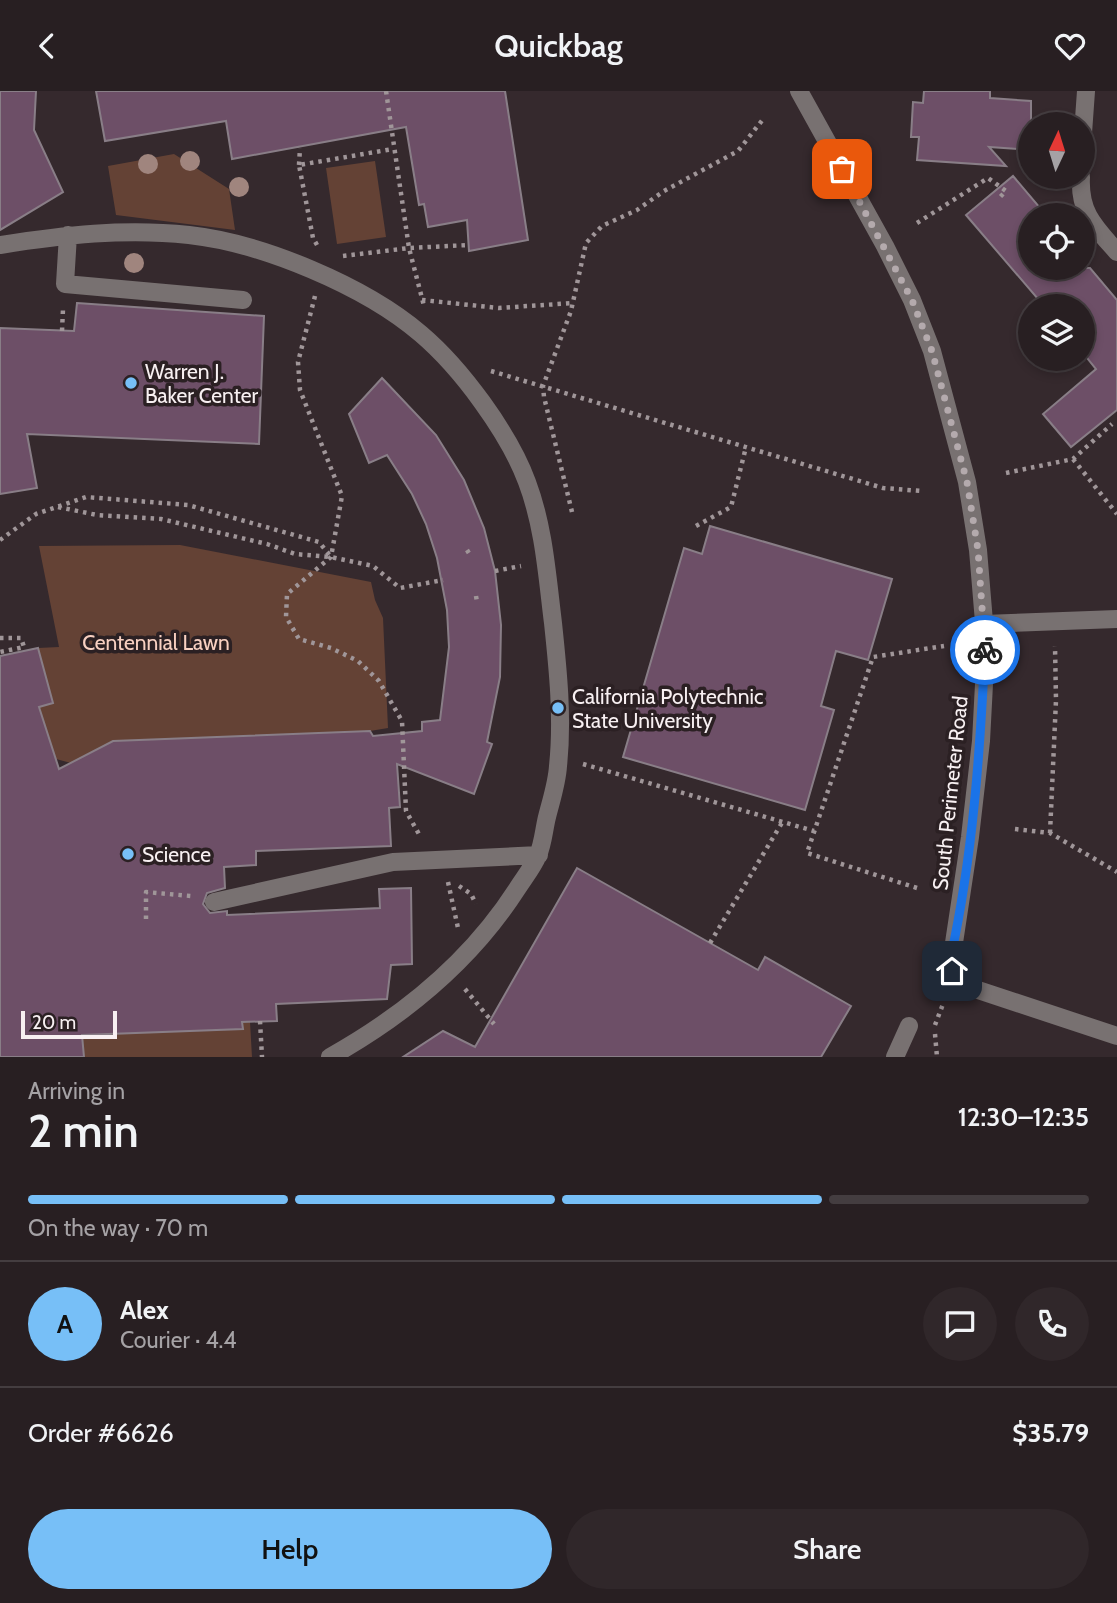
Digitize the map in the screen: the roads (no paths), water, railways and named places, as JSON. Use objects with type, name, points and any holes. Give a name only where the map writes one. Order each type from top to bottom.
[{"type":"street","points":[[1084,112],[1086,91]]},
{"type":"street","name":"South Perimeter Road","points":[[805,93],[912,300],[932,351],[967,482],[978,550],[986,646],[981,741],[969,850],[951,956],[952,971],[957,983],[1117,1036]]},
{"type":"street","points":[[1080,189],[1086,215],[1117,252]]},
{"type":"street","points":[[0,244],[119,231],[191,236],[257,250],[321,274],[373,300],[420,333],[446,358],[497,423],[514,451],[539,518],[559,677],[558,769],[539,855],[497,921],[451,972],[427,993],[362,1039],[330,1057]]},
{"type":"street","points":[[68,235],[65,284],[243,300]]},
{"type":"street","points":[[984,625],[1117,619]]},
{"type":"street","points":[[217,901],[393,862],[539,855]]},
{"type":"street","points":[[895,1057],[909,1026]]},
{"type":"place","name":"Warren J. Baker Center","points":[[131,383]]},
{"type":"place","name":"California Polytechnic State University","points":[[558,708]]},
{"type":"place","name":"Science","points":[[128,854]]},
{"type":"park label","name":"Centennial Lawn","points":[[156,642]]}]
